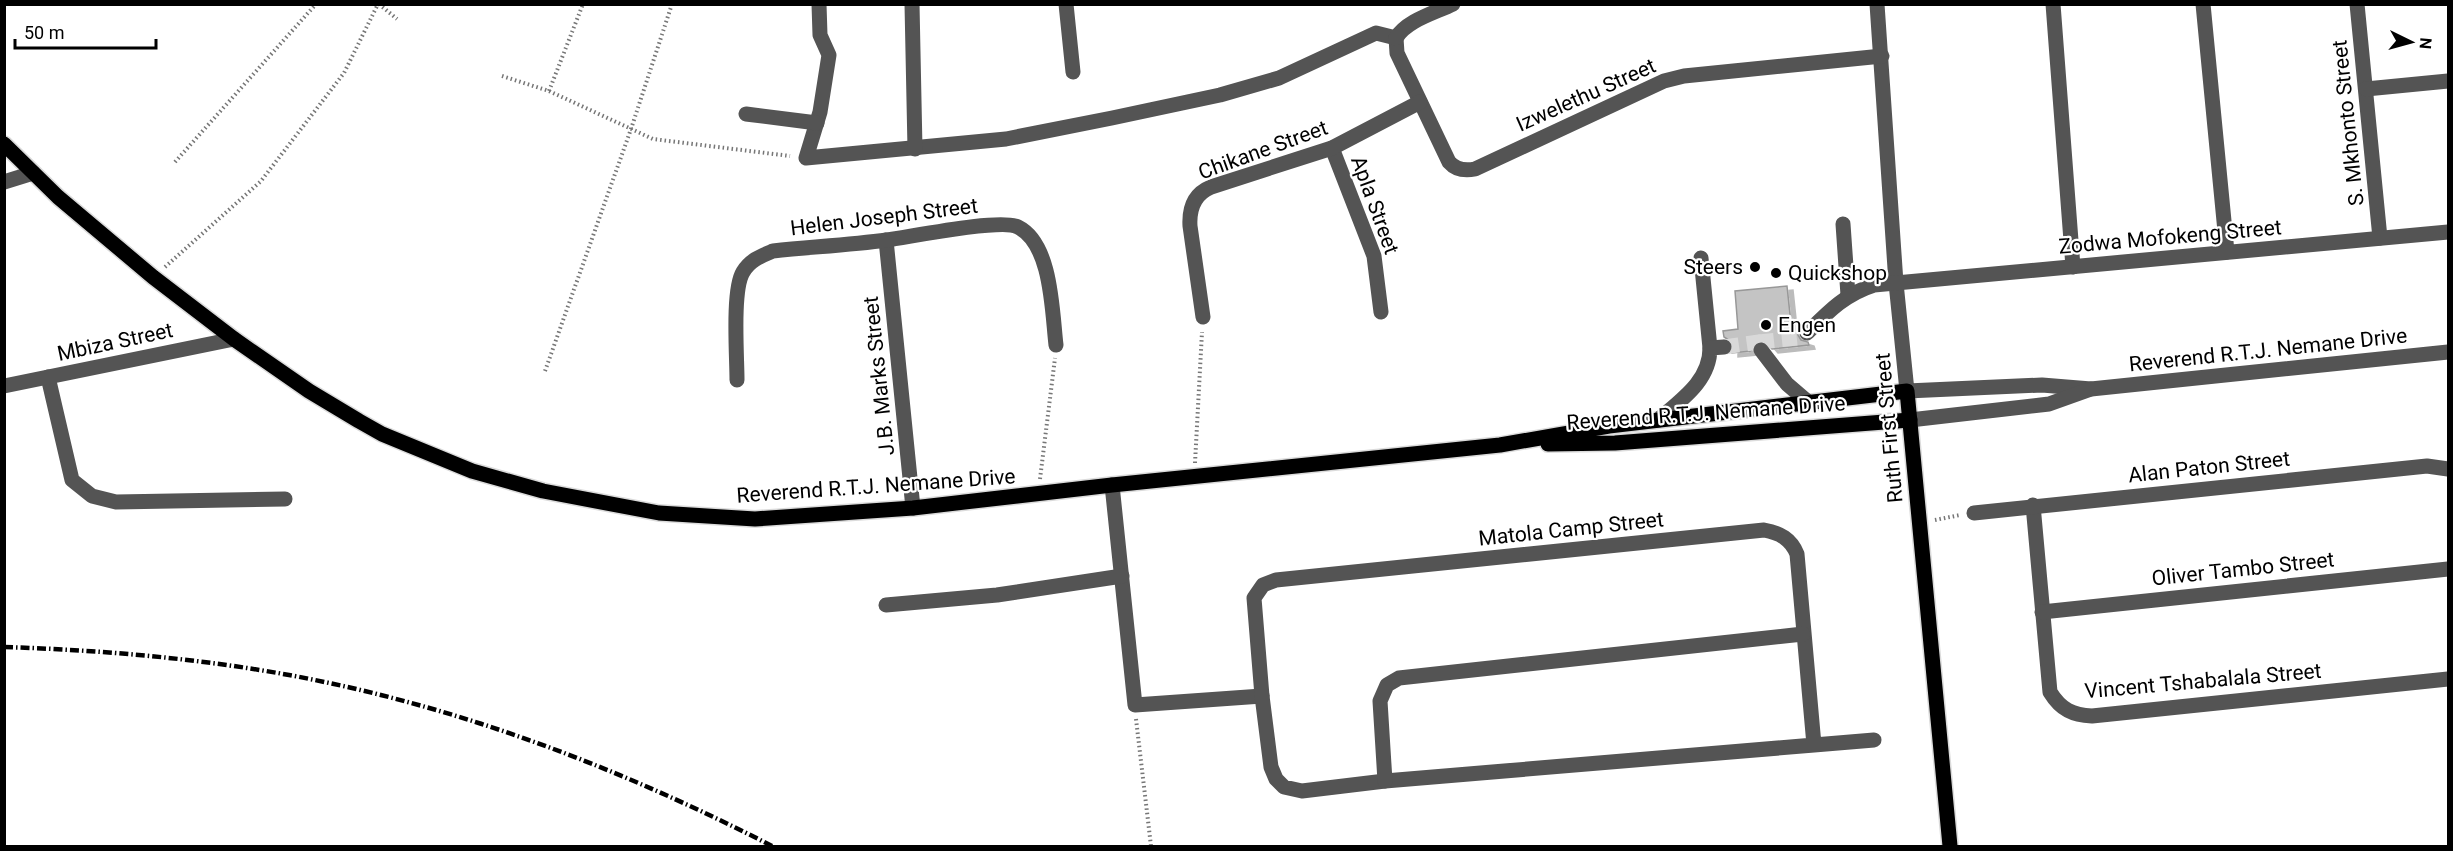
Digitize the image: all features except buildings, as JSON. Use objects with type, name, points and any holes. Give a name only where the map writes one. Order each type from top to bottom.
[{"type":"main road","name":"Reverend R.T.J. Nemane Drive","points":[[4,144],[114,246],[153,277],[234,339],[336,408],[382,434],[472,471],[543,491],[659,513],[726,518],[806,517],[913,508],[1038,495],[1112,484],[1194,478],[1500,445],[1609,426],[1907,391]]},
{"type":"main road","name":"Ruth First Street","points":[[1907,391],[1950,846]]},
{"type":"main road","name":"Reverend R.T.J. Nemane Drive","points":[[1500,445],[1615,443],[1910,420]]},
{"type":"street","points":[[819,4],[820,35],[826,43],[829,55],[817,123],[806,158],[1006,139],[1220,95],[1279,78],[1376,33],[1396,38],[1401,31],[1412,24],[1453,4]]},
{"type":"street","points":[[912,4],[915,149]]},
{"type":"street","points":[[1066,4],[1073,72]]},
{"type":"street","name":"Ruth First Street","points":[[1877,4],[1896,283],[1907,391]]},
{"type":"street","points":[[2053,4],[2073,267]]},
{"type":"street","points":[[2203,4],[2227,252]]},
{"type":"street","name":"S. Mkhonto Street","points":[[2357,4],[2380,238]]},
{"type":"street","name":"Izwelethu Street","points":[[1396,38],[1397,53],[1449,162],[1460,170],[1470,170],[1664,81],[1684,76],[1882,56]]},
{"type":"street","points":[[2366,89],[2448,81]]},
{"type":"street","name":"Chikane Street","points":[[1203,316],[1190,226],[1191,208],[1198,196],[1211,187],[1332,148],[1420,102]]},
{"type":"street","points":[[746,114],[817,123]]},
{"type":"street","name":"Apla Street","points":[[1332,148],[1374,256],[1381,312]]},
{"type":"street","points":[[4,182],[33,173]]},
{"type":"street","points":[[1843,224],[1848,295]]},
{"type":"street","name":"Helen Joseph Street","points":[[737,380],[738,292],[741,277],[748,264],[759,256],[773,251],[886,240],[996,225],[1018,226],[1034,243],[1046,268],[1056,345]]},
{"type":"street","name":"Zodwa Mofokeng Street","points":[[1807,333],[1830,309],[1848,295],[1874,285],[2448,232]]},
{"type":"street","name":"J.B. Marks Street","points":[[886,240],[913,508]]},
{"type":"street","points":[[1658,420],[1700,381],[1717,348],[1701,258]]},
{"type":"street","name":"Mbiza Street","points":[[4,386],[234,339]]},
{"type":"street","points":[[1761,350],[1786,384],[1808,402]]},
{"type":"street","name":"Reverend R.T.J. Nemane Drive","points":[[1907,391],[2042,385],[2091,389],[2448,352]]},
{"type":"street","points":[[48,377],[72,480],[92,496],[116,502],[285,499]]},
{"type":"street","name":"Reverend R.T.J. Nemane Drive","points":[[1910,420],[2049,404],[2091,389]]},
{"type":"street","name":"Alan Paton Street","points":[[1974,513],[2033,505],[2427,466],[2448,469]]},
{"type":"street","points":[[1112,484],[1135,705],[1262,696],[1271,767],[1276,779],[1284,788],[1302,791],[1385,781],[1874,740]]},
{"type":"street","name":"Vincent Tshabalala Street","points":[[2033,505],[2050,693],[2064,709],[2079,715],[2092,716],[2448,678]]},
{"type":"street","name":"Matola Camp Street","points":[[1262,696],[1254,598],[1263,585],[1276,580],[1764,530],[1785,537],[1795,550],[1814,745]]},
{"type":"street","name":"Oliver Tambo Street","points":[[2042,612],[2448,569]]},
{"type":"street","points":[[886,605],[997,595],[1122,576]]},
{"type":"street","points":[[1385,781],[1380,701],[1387,685],[1399,678],[1803,634]]},
{"type":"path","points":[[175,162],[316,4]]},
{"type":"path","points":[[153,277],[261,181],[344,73],[379,4],[397,20]]},
{"type":"path","points":[[549,91],[583,4]]},
{"type":"path","points":[[545,371],[631,129],[672,4]]},
{"type":"path","points":[[502,76],[549,91],[653,139],[806,158]]},
{"type":"path","points":[[1194,478],[1203,316]]},
{"type":"path","points":[[1038,495],[1056,345]]},
{"type":"path","points":[[1919,523],[1974,513]]},
{"type":"path","points":[[1135,705],[1139,758],[1151,846]]},
{"type":"tunnel","points":[[1759,342],[1797,338],[1807,333]]},
{"type":"tunnel","points":[[1724,347],[1759,342],[1761,350]]},
{"type":"railway","points":[[4,647],[76,650],[183,659],[289,675],[414,704],[476,722],[597,766],[772,846]]},
{"type":"place","name":"Steers","points":[[1755,267]]},
{"type":"place","name":"Quickshop","points":[[1776,273]]},
{"type":"place","name":"Engen","points":[[1766,325]]}]
